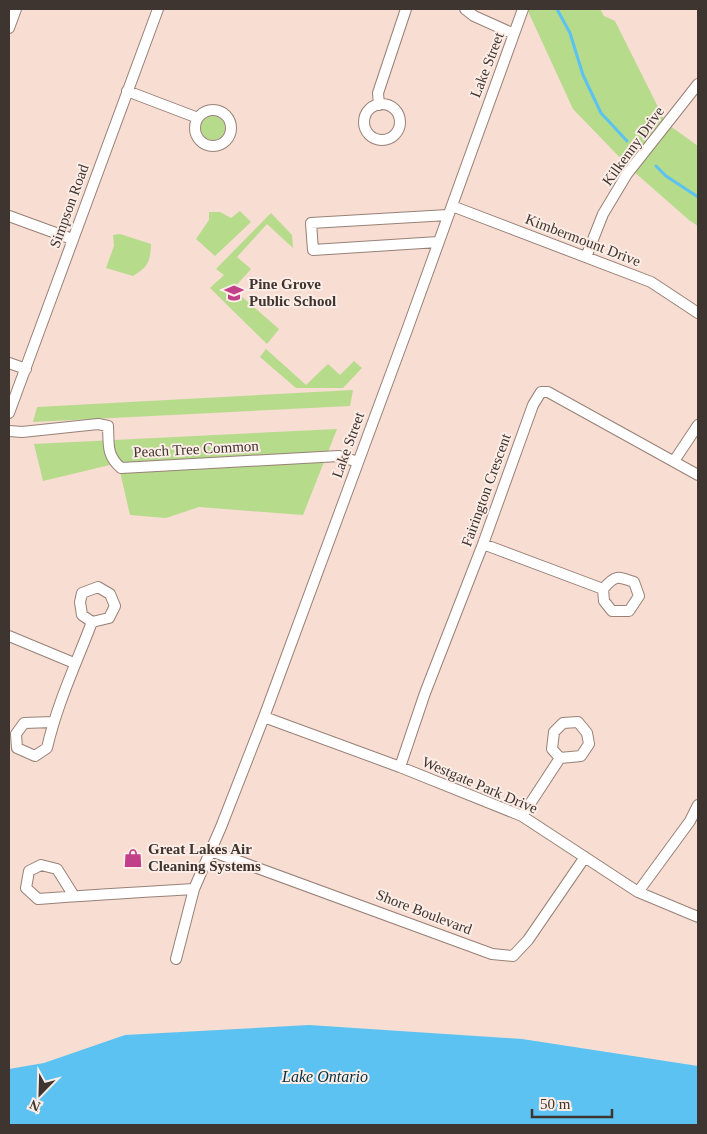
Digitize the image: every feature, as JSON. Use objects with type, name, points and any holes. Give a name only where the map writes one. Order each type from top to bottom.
[{"type":"street","points":[[9,28],[16,9]]},
{"type":"street","name":"Simpson Road","points":[[9,413],[158,9]]},
{"type":"street","points":[[379,105],[378,93],[406,9]]},
{"type":"street","points":[[465,9],[474,16],[514,34]]},
{"type":"street","name":"Lake Street","points":[[176,959],[194,889],[264,717],[523,9]]},
{"type":"street","name":"Kilkenny Drive","points":[[586,257],[604,214],[627,174],[698,84]]},
{"type":"street","points":[[127,91],[198,118]]},
{"type":"street","points":[[438,242],[313,250],[312,223],[450,210]]},
{"type":"street","name":"Kimbermount Drive","points":[[450,210],[586,257],[651,282],[698,313]]},
{"type":"street","points":[[9,216],[72,239]]},
{"type":"street","points":[[9,363],[26,369]]},
{"type":"street","name":"Fairington Crescent","points":[[400,767],[425,693],[483,544],[534,404],[541,392],[548,392],[698,475]]},
{"type":"street","name":"Peach Tree Common","points":[[9,431],[22,432],[98,424],[108,426],[112,461],[121,468],[339,456],[358,462]]},
{"type":"street","points":[[674,461],[698,425]]},
{"type":"street","points":[[483,544],[603,590]]},
{"type":"street","points":[[53,722],[74,664],[92,622]]},
{"type":"street","points":[[9,636],[74,664]]},
{"type":"street","name":"Westgate Park Drive","points":[[264,717],[400,767],[522,816],[638,892],[698,917]]},
{"type":"street","points":[[522,816],[560,758]]},
{"type":"street","points":[[638,892],[690,821],[698,805]]},
{"type":"street","name":"Shore Boulevard","points":[[211,851],[492,954],[513,956],[528,940],[585,857]]},
{"type":"street","points":[[74,896],[57,869],[41,865],[29,871],[26,888],[38,899],[194,889]]},
{"type":"green space","points":[[527,9],[600,9],[604,16],[615,21],[666,123],[698,146],[698,226],[632,170],[573,109]]},
{"type":"green space","points":[[213,116],[222,119],[225,128],[222,137],[213,140],[204,137],[201,128],[204,119]]},
{"type":"green space","points":[[240,211],[251,222],[215,256],[196,239],[209,220],[209,212],[220,212],[231,218]]},
{"type":"green space","points":[[271,213],[292,235],[293,248],[267,224],[237,257],[251,269],[233,289],[279,329],[267,344],[210,288],[224,275],[216,269]]},
{"type":"green space","points":[[120,234],[151,244],[148,263],[133,276],[106,268],[114,246],[113,235]]},
{"type":"green space","points":[[266,349],[306,385],[328,364],[340,375],[354,361],[362,368],[343,388],[296,388],[260,357]]},
{"type":"green space","points":[[353,390],[350,406],[33,422],[37,407]]},
{"type":"green space","points":[[337,429],[303,515],[199,507],[166,518],[130,515],[118,463],[43,481],[34,444]]},
{"type":"water","name":"Lake Ontario","points":[[309,1025],[522,1039],[698,1066],[698,1125],[9,1125],[9,1069],[44,1063],[125,1035]]},
{"type":"waterway","points":[[557,9],[570,33],[583,75],[601,113],[627,141]]},
{"type":"waterway","points":[[656,166],[666,176],[698,197]]},
{"type":"place","name":"Pine Grove Public School","points":[[234,293]]},
{"type":"place","name":"Great Lakes Air Cleaning Systems","points":[[133,858]]}]
